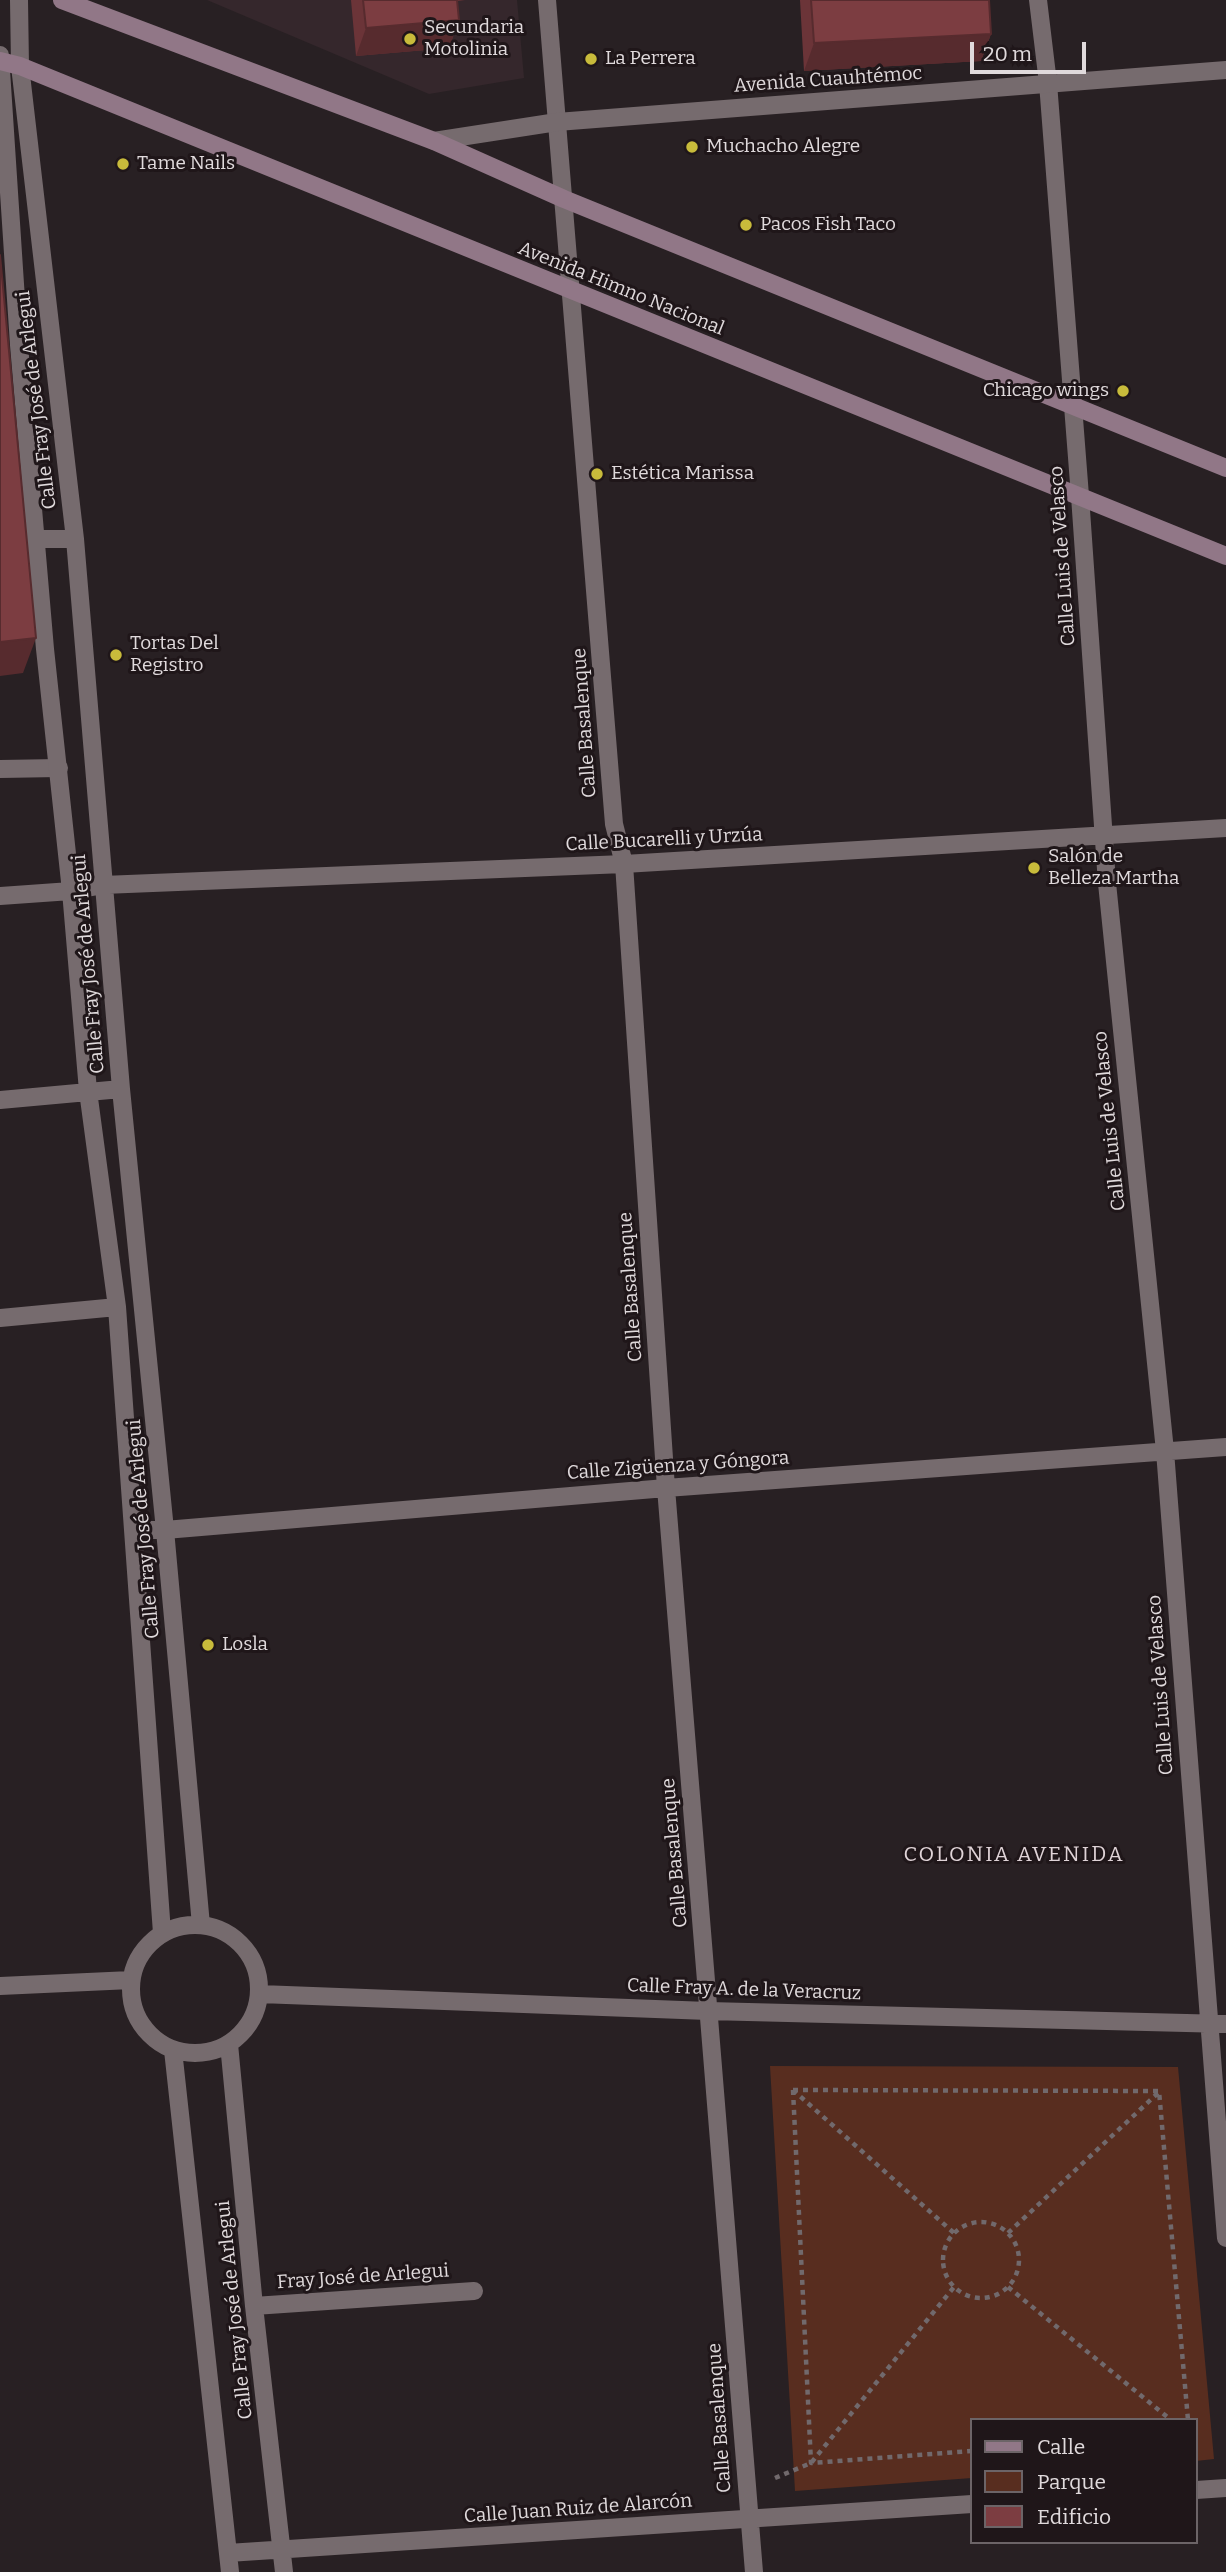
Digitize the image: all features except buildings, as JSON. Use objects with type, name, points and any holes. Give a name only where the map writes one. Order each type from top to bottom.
[{"type":"main road","points":[[62,0],[434,141],[564,199],[1226,468]]},
{"type":"main road","name":"Avenida Himno Nacional","points":[[0,61],[20,66],[1226,556]]},
{"type":"street","name":"Calle Fray José de Arlegui","points":[[19,0],[20,66],[75,539],[121,1089],[166,1530],[201,1925]]},
{"type":"street","name":"Calle Basalenque","points":[[547,0],[614,824],[624,864],[666,1488],[754,2572]]},
{"type":"street","name":"Calle Luis de Velasco","points":[[1038,0],[1048,83],[1104,837],[1165,1451],[1217,2024],[1226,2238]]},
{"type":"street","name":"Calle Fray José de Arlegui","points":[[0,55],[19,345],[45,649],[71,891],[88,1091],[117,1307],[162,1933]]},
{"type":"street","name":"Avenida Cuauhtémoc","points":[[434,141],[556,122],[1226,70]]},
{"type":"street","points":[[0,347],[51,345]]},
{"type":"street","points":[[37,539],[75,539]]},
{"type":"street","points":[[22,650],[45,649]]},
{"type":"street","points":[[0,769],[59,768]]},
{"type":"street","name":"Calle Bucarelli y Urzúa","points":[[0,896],[71,891],[103,885],[624,864],[1226,828]]},
{"type":"street","points":[[0,1100],[121,1089]]},
{"type":"street","points":[[0,1318],[117,1307]]},
{"type":"street","name":"Calle Zigüenza y Góngora","points":[[133,1530],[166,1530],[666,1488],[1226,1447]]},
{"type":"street","points":[[201,1925],[239,1941],[251,1956],[258,1975],[260,1994],[256,2014],[245,2031],[229,2044],[211,2052],[192,2054],[173,2050],[153,2039],[140,2023],[131,2002],[131,1980],[136,1962],[147,1945],[162,1933],[180,1926],[201,1925]]},
{"type":"street","points":[[0,1986],[131,1980]]},
{"type":"street","name":"Calle Fray A. de la Veracruz","points":[[260,1994],[708,2011],[1217,2024]]},
{"type":"street","name":"Calle Fray José de Arlegui","points":[[229,2044],[254,2306],[284,2572]]},
{"type":"street","name":"Calle Fray José de Arlegui","points":[[173,2050],[230,2572]]},
{"type":"street","name":"Fray José de Arlegui","points":[[254,2306],[474,2291]]},
{"type":"street","points":[[1198,2490],[1226,2488]]},
{"type":"street","name":"Calle Juan Ruiz de Alarcón","points":[[228,2553],[970,2504]]},
{"type":"path","points":[[793,2090],[811,2463]]},
{"type":"path","points":[[793,2090],[1159,2091]]},
{"type":"path","points":[[793,2090],[954,2233]]},
{"type":"path","points":[[1008,2233],[1159,2091]]},
{"type":"path","points":[[1159,2091],[1188,2418]]},
{"type":"path","points":[[981,2222],[996,2225],[1008,2233],[1016,2246],[1019,2260],[1016,2275],[1008,2287],[996,2296],[981,2298],[966,2296],[954,2287],[945,2275],[943,2260],[945,2246],[954,2233],[966,2225],[981,2222]]},
{"type":"path","points":[[811,2463],[954,2287]]},
{"type":"path","points":[[1008,2287],[1169,2418]]},
{"type":"path","points":[[747,2491],[811,2463],[970,2451]]},
{"type":"shaded area","name":"Secundaria Motolinia","points":[[207,0],[517,0],[524,78],[429,94]]},
{"type":"green space","points":[[770,2066],[1178,2067],[1214,2459],[1198,2461],[1198,2418],[970,2418],[970,2478],[795,2491]]},
{"type":"place","name":"Secundaria Motolinia","points":[[410,39]]},
{"type":"place","name":"La Perrera","points":[[591,59]]},
{"type":"place","name":"Muchacho Alegre","points":[[692,147]]},
{"type":"place","name":"Tame Nails","points":[[123,164]]},
{"type":"place","name":"Pacos Fish Taco","points":[[746,225]]},
{"type":"place","name":"Chicago wings","points":[[1123,391]]},
{"type":"place","name":"Estética Marissa","points":[[597,474]]},
{"type":"place","name":"Tortas Del Registro","points":[[116,655]]},
{"type":"place","name":"Salón de Belleza Martha","points":[[1034,868]]},
{"type":"place","name":"Losla","points":[[208,1645]]},
{"type":"district","name":"COLONIA AVENIDA","points":[[1014,1855]]}]
